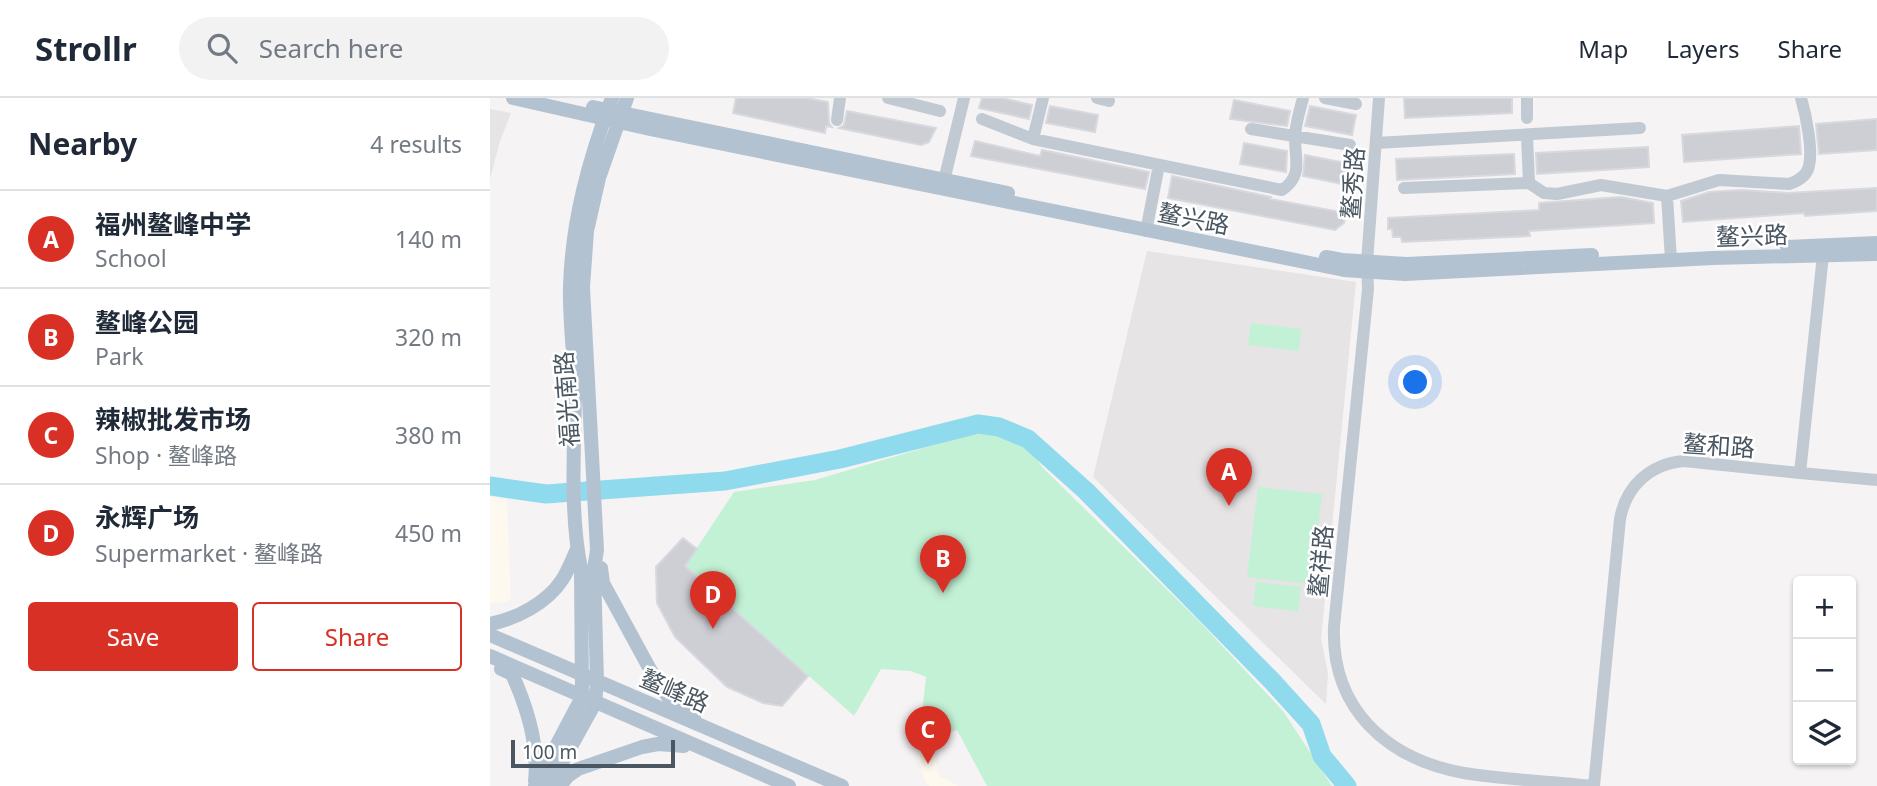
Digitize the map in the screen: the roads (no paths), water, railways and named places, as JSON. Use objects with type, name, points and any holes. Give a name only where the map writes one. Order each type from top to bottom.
[{"type":"main road","name":"鳌兴路","points":[[513,98],[613,112]]},
{"type":"main road","name":"鳌兴路","points":[[551,98],[1344,270],[1367,267],[1405,274],[1671,256],[1823,250],[1877,243]]},
{"type":"main road","name":"福光南路","points":[[588,700],[583,675],[581,569],[577,549],[573,472],[575,394],[570,287],[574,229],[587,171],[613,112],[627,98]]},
{"type":"main road","name":"福光南路","points":[[588,700],[597,682],[594,569],[597,550],[583,286],[587,231],[613,112]]},
{"type":"main road","name":"鳌兴路","points":[[1823,250],[1877,254]]},
{"type":"main road","points":[[490,624],[529,610],[541,602],[561,582],[577,549]]},
{"type":"main road","points":[[597,550],[603,583],[658,684],[668,698],[684,711],[724,737]]},
{"type":"main road","name":"鳌峰路","points":[[490,635],[842,786]]},
{"type":"main road","name":"鳌峰路","points":[[490,656],[789,786]]},
{"type":"main road","points":[[490,664],[512,674],[520,690],[534,743],[534,786]]},
{"type":"main road","points":[[534,786],[588,700]]},
{"type":"main road","points":[[549,786],[588,700]]},
{"type":"main road","points":[[560,786],[578,769],[642,747],[666,744],[701,748]]},
{"type":"street","points":[[837,120],[840,98]]},
{"type":"street","points":[[888,98],[940,111]]},
{"type":"street","points":[[943,184],[964,98]]},
{"type":"street","points":[[1033,139],[1043,98]]},
{"type":"street","points":[[982,119],[1033,139],[1282,190],[1296,176],[1298,158],[1295,137],[1303,98]]},
{"type":"street","points":[[1325,98],[1356,104]]},
{"type":"street","name":"鳌秀路","points":[[1367,267],[1379,98]]},
{"type":"street","points":[[1527,98],[1527,118]]},
{"type":"street","points":[[1404,188],[1529,183],[1544,193],[1556,194],[1601,185],[1667,196],[1719,180],[1789,184],[1799,180],[1809,167],[1807,119],[1801,98]]},
{"type":"street","points":[[1376,143],[1640,128]]},
{"type":"street","points":[[1251,129],[1350,145]]},
{"type":"street","points":[[1527,136],[1529,183]]},
{"type":"street","points":[[1147,227],[1159,165]]},
{"type":"street","points":[[1667,196],[1671,256]]},
{"type":"street","points":[[1800,473],[1823,250]]},
{"type":"street","name":"鳌祥路","points":[[1367,267],[1335,627],[1336,660],[1348,698],[1375,732],[1406,752],[1462,772],[1593,786]]},
{"type":"street","name":"鳌和路","points":[[1593,786],[1620,519],[1630,492],[1653,469],[1684,461],[1877,480]]},
{"type":"street","points":[[1462,772],[1464,786]]},
{"type":"waterway","points":[[490,486],[546,494],[725,481],[840,459],[978,424],[999,427],[1028,439],[1086,491],[1272,681],[1311,724],[1322,756],[1347,786]]},
{"type":"place","name":"福州鳌峰中学","points":[[1229,506]]},
{"type":"place","name":"鳌峰公园","points":[[943,593]]},
{"type":"place","name":"永辉广场","points":[[713,629]]},
{"type":"place","name":"辣椒批发市场","points":[[928,764]]}]
